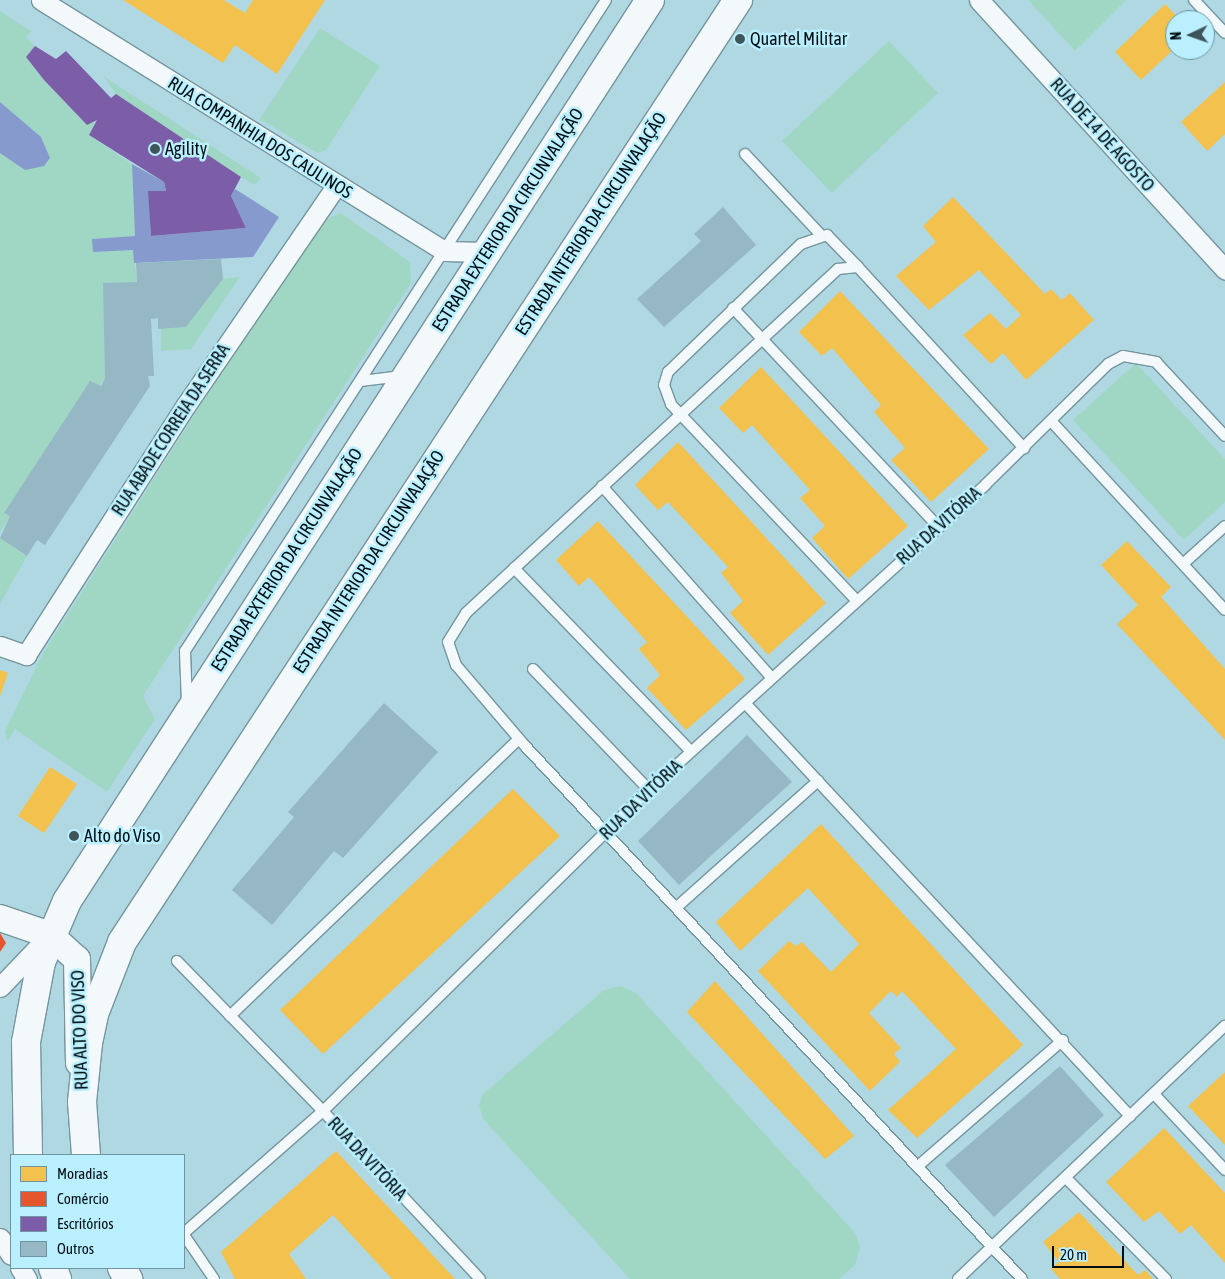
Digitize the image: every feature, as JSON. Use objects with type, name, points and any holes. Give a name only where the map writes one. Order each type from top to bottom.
[{"type":"main road","name":"ESTRADA EXTERIOR DA CIRCUNVALAÇÃO","points":[[28,1154],[26,1042],[50,935],[87,864],[650,0]]},
{"type":"main road","name":"ESTRADA INTERIOR DA CIRCUNVALAÇÃO","points":[[86,1154],[82,1102],[94,1014],[122,942],[738,0]]},
{"type":"main road","name":"RUA ALTO DO VISO","points":[[0,918],[50,935],[72,950],[80,969],[76,998],[82,1102]]},
{"type":"street","name":"RUA COMPANHIA DOS CAULINOS","points":[[41,0],[336,186],[444,250],[486,252]]},
{"type":"street","name":"RUA DE 14 DE AGOSTO","points":[[979,0],[1225,269]]},
{"type":"street","name":"RUA ABADE CORREIA DA SERRA","points":[[0,646],[26,655],[186,405],[336,186]]},
{"type":"street","points":[[0,987],[50,935]]},
{"type":"street","points":[[0,1238],[10,1253]]},
{"type":"lane","points":[[187,713],[185,650],[606,0]]},
{"type":"lane","points":[[1194,0],[1225,33]]},
{"type":"lane","points":[[745,154],[821,235],[836,240],[858,267],[1024,448]]},
{"type":"lane","points":[[821,235],[778,263],[668,372],[666,395],[857,601]]},
{"type":"lane","points":[[858,267],[832,272],[466,613],[448,642],[456,665],[519,739],[678,906],[918,1166],[991,1248],[1022,1279]]},
{"type":"lane","points":[[733,308],[939,527]]},
{"type":"lane","name":"RUA DA VITÓRIA","points":[[480,1279],[323,1111],[649,790],[939,527],[1052,422],[1108,364],[1122,356],[1142,357],[1156,362],[1225,436]]},
{"type":"lane","points":[[361,381],[407,375]]},
{"type":"lane","points":[[1052,422],[1184,563],[1225,610]]},
{"type":"lane","points":[[602,486],[772,678]]},
{"type":"lane","points":[[1184,563],[1225,526]]},
{"type":"lane","points":[[514,568],[691,751]]},
{"type":"lane","points":[[533,669],[649,790]]},
{"type":"lane","points":[[745,703],[1063,1040],[1130,1116]]},
{"type":"lane","points":[[230,1016],[519,739]]},
{"type":"lane","points":[[678,906],[818,781]]},
{"type":"lane","points":[[178,962],[323,1111],[185,1233]]},
{"type":"lane","points":[[958,1279],[1225,1026]]},
{"type":"lane","points":[[918,1166],[1063,1040]]},
{"type":"lane","points":[[1154,1094],[1225,1170]]},
{"type":"lane","points":[[1066,1178],[1166,1279]]},
{"type":"lane","points":[[185,1236],[214,1279]]},
{"type":"green space","points":[[1028,0],[1126,0],[1075,51]]},
{"type":"green space","points":[[0,11],[31,31],[26,38],[35,46],[26,57],[44,80],[87,125],[97,120],[89,135],[132,164],[135,236],[93,239],[94,252],[133,250],[137,282],[104,284],[105,378],[0,532]]},
{"type":"green space","points":[[320,28],[380,66],[326,150],[317,153],[260,119]]},
{"type":"green space","points":[[889,41],[938,93],[832,193],[782,141]]},
{"type":"green space","points":[[103,76],[261,178],[255,185],[241,177],[116,94]]},
{"type":"green space","points":[[341,213],[410,262],[411,283],[143,696],[155,719],[107,792],[15,729],[7,742],[5,731],[42,655],[269,297],[324,220]]},
{"type":"green space","points":[[240,277],[191,349],[161,351],[161,328],[186,327],[223,279]]},
{"type":"green space","points":[[1136,363],[1225,459],[1225,502],[1184,540],[1073,420]]},
{"type":"green space","points":[[0,538],[27,556],[0,604]]},
{"type":"green space","points":[[620,986],[636,993],[855,1233],[860,1247],[855,1265],[839,1279],[630,1279],[483,1119],[479,1105],[483,1094],[604,990]]},
{"type":"water","points":[[0,102],[41,137],[50,158],[44,166],[25,170],[0,153]]},
{"type":"water","points":[[132,164],[164,182],[166,191],[149,191],[151,236],[246,228],[231,196],[235,189],[279,217],[253,257],[134,263],[133,250],[93,252],[92,239],[135,236]]},
{"type":"building: Moradias","points":[[123,0],[224,0],[245,13],[253,0],[325,0],[277,74],[235,45],[223,63]]},
{"type":"building: Moradias","points":[[1165,4],[1171,10],[1165,10],[1165,57],[1141,80],[1115,52]]},
{"type":"building: Moradias","points":[[1225,82],[1225,134],[1207,151],[1181,122]]},
{"type":"building: Moradias","points":[[953,197],[1045,294],[1051,289],[1062,300],[1070,293],[1094,320],[1026,380],[1003,353],[991,364],[963,335],[990,313],[1006,329],[1021,315],[979,270],[929,310],[896,276],[936,242],[923,226]]},
{"type":"building: Moradias","points":[[840,291],[989,449],[931,502],[891,460],[905,448],[874,412],[881,405],[832,348],[822,356],[799,332]]},
{"type":"building: Moradias","points":[[761,367],[908,526],[848,579],[812,538],[825,526],[800,498],[810,490],[752,425],[743,433],[719,408]]},
{"type":"building: Moradias","points":[[678,442],[826,603],[768,655],[730,613],[743,601],[721,573],[728,567],[668,502],[658,510],[635,485]]},
{"type":"building: Moradias","points":[[598,521],[745,679],[686,730],[647,688],[660,675],[639,649],[647,642],[589,577],[579,586],[556,560]]},
{"type":"building: Moradias","points":[[1127,541],[1171,587],[1161,597],[1225,669],[1225,740],[1117,624],[1138,605],[1101,565]]},
{"type":"building: Moradias","points":[[0,670],[8,673],[0,696]]},
{"type":"building: Moradias","points":[[50,767],[77,784],[44,833],[18,816]]},
{"type":"building: Moradias","points":[[513,789],[560,836],[323,1054],[280,1010]]},
{"type":"building: Moradias","points":[[821,824],[1023,1045],[917,1138],[888,1110],[956,1049],[902,991],[897,997],[891,991],[869,1013],[901,1048],[894,1054],[900,1062],[870,1091],[758,971],[789,941],[796,946],[802,942],[831,972],[859,944],[808,888],[740,951],[716,922]]},
{"type":"building: Moradias","points":[[715,981],[854,1136],[825,1159],[687,1012]]},
{"type":"building: Moradias","points":[[1225,1072],[1225,1145],[1188,1106]]},
{"type":"building: Moradias","points":[[1164,1128],[1225,1193],[1225,1263],[1191,1225],[1180,1234],[1159,1211],[1144,1222],[1106,1182]]},
{"type":"building: Moradias","points":[[336,1151],[455,1279],[392,1279],[333,1215],[289,1254],[306,1279],[235,1279],[221,1252]]},
{"type":"building: Moradias","points":[[1079,1212],[1138,1275],[1145,1270],[1153,1279],[1060,1279],[1051,1269],[1059,1262],[1043,1242]]},
{"type":"building: Comércio","points":[[0,933],[6,943],[0,952]]},
{"type":"building: Escritórios","name":"Agility","points":[[35,46],[56,59],[66,51],[111,98],[116,94],[241,177],[231,196],[246,228],[151,236],[148,191],[166,191],[164,182],[89,135],[97,120],[87,125],[44,80],[26,57]]},
{"type":"building: Outros","points":[[723,207],[756,245],[664,327],[637,299],[701,241],[694,234]]},
{"type":"building: Outros","points":[[221,259],[223,279],[186,327],[158,329],[158,318],[151,319],[154,376],[148,376],[150,386],[45,545],[37,540],[27,556],[0,538],[10,516],[4,513],[90,381],[101,386],[105,378],[103,283],[137,282],[136,263]]},
{"type":"building: Outros","points":[[384,703],[438,752],[343,858],[334,851],[272,925],[232,890],[294,817],[288,812]]},
{"type":"building: Outros","points":[[747,735],[792,782],[679,885],[638,841]]},
{"type":"building: Outros","points":[[1060,1066],[1104,1115],[994,1217],[945,1165]]},
{"type":"place","name":"Quartel Militar","points":[[740,39]]},
{"type":"place","name":"Agility","points":[[155,149]]},
{"type":"place","name":"Alto do Viso","points":[[74,836]]}]
